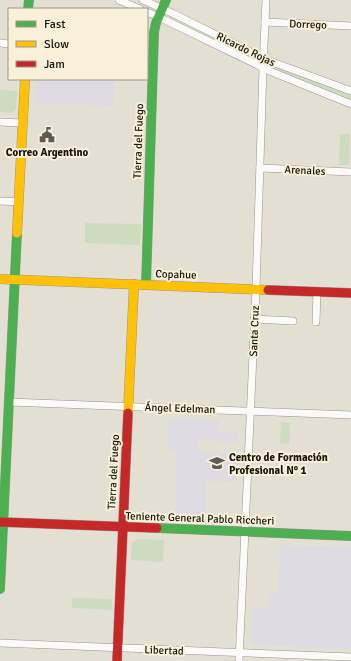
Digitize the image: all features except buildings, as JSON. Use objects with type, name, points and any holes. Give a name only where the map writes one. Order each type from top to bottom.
[{"type":"street","points":[[119,0],[138,8]]},
{"type":"street","name":"Ricardo Rojas","points":[[143,0],[163,8],[276,64],[351,91]]},
{"type":"street","name":"Santa Cruz","points":[[239,661],[256,289],[266,0]]},
{"type":"street","name":"Ricardo Rojas","points":[[148,12],[163,8],[263,68],[351,104]]},
{"type":"street","name":"Tierra del Fuego","points":[[146,285],[154,35],[155,26],[163,8]]},
{"type":"street","name":"Dorrego","points":[[265,22],[351,26]]},
{"type":"street","points":[[0,588],[1,522],[9,402],[25,80]]},
{"type":"street","points":[[0,122],[22,123]]},
{"type":"street","name":"Arenales","points":[[260,168],[351,172]]},
{"type":"street","points":[[0,201],[19,202]]},
{"type":"street","name":"Copahue","points":[[0,279],[351,293]]},
{"type":"street","name":"Tierra del Fuego","points":[[117,661],[134,284]]},
{"type":"street","points":[[316,322],[317,292]]},
{"type":"street","points":[[254,319],[293,321]]},
{"type":"street","name":"Ángel Edelman","points":[[9,402],[351,415]]},
{"type":"street","name":"Teniente General Pablo Riccheri","points":[[1,522],[351,536]]},
{"type":"street","name":"Libertad","points":[[0,643],[351,657]]},
{"type":"shaded area","points":[[36,80],[115,80],[114,106],[35,103]]},
{"type":"shaded area","points":[[169,418],[219,420],[219,432],[239,433],[238,442],[199,440],[198,452],[238,454],[236,482],[207,481],[205,521],[175,520],[177,450],[167,449]]},
{"type":"shaded area","points":[[280,545],[351,547],[351,647],[348,649],[255,645],[251,641],[252,608],[268,608],[269,593],[278,593]]},
{"type":"green space","points":[[171,16],[251,57],[249,58],[170,20]]},
{"type":"green space","points":[[275,67],[351,94],[351,100],[277,70]]},
{"type":"green space","points":[[0,90],[17,91],[16,109],[12,113],[0,112]]},
{"type":"green space","points":[[340,134],[350,134],[349,165],[339,165]]},
{"type":"green space","points":[[85,223],[141,224],[140,245],[85,243]]},
{"type":"green space","points":[[281,422],[290,423],[289,444],[280,443]]},
{"type":"green space","points":[[137,539],[164,540],[163,562],[131,560],[132,543]]},
{"type":"green space","points":[[72,598],[112,599],[112,610],[72,608]]},
{"type":"traffic: fast","points":[[28,8],[29,0]]},
{"type":"traffic: fast","points":[[146,285],[154,32],[156,23],[166,0]]},
{"type":"traffic: fast","points":[[0,589],[17,233]]},
{"type":"traffic: fast","points":[[157,528],[351,536]]},
{"type":"traffic: slow","points":[[17,233],[25,80]]},
{"type":"traffic: slow","points":[[0,279],[268,290]]},
{"type":"traffic: slow","points":[[128,413],[134,284]]},
{"type":"traffic: jam","points":[[268,290],[351,293]]},
{"type":"traffic: jam","points":[[117,661],[128,413]]},
{"type":"traffic: jam","points":[[0,522],[157,528]]},
{"type":"place","name":"Correo Argentino","points":[[47,135]]},
{"type":"place","name":"Centro de Formación Profesional N° 1","points":[[217,463]]}]
